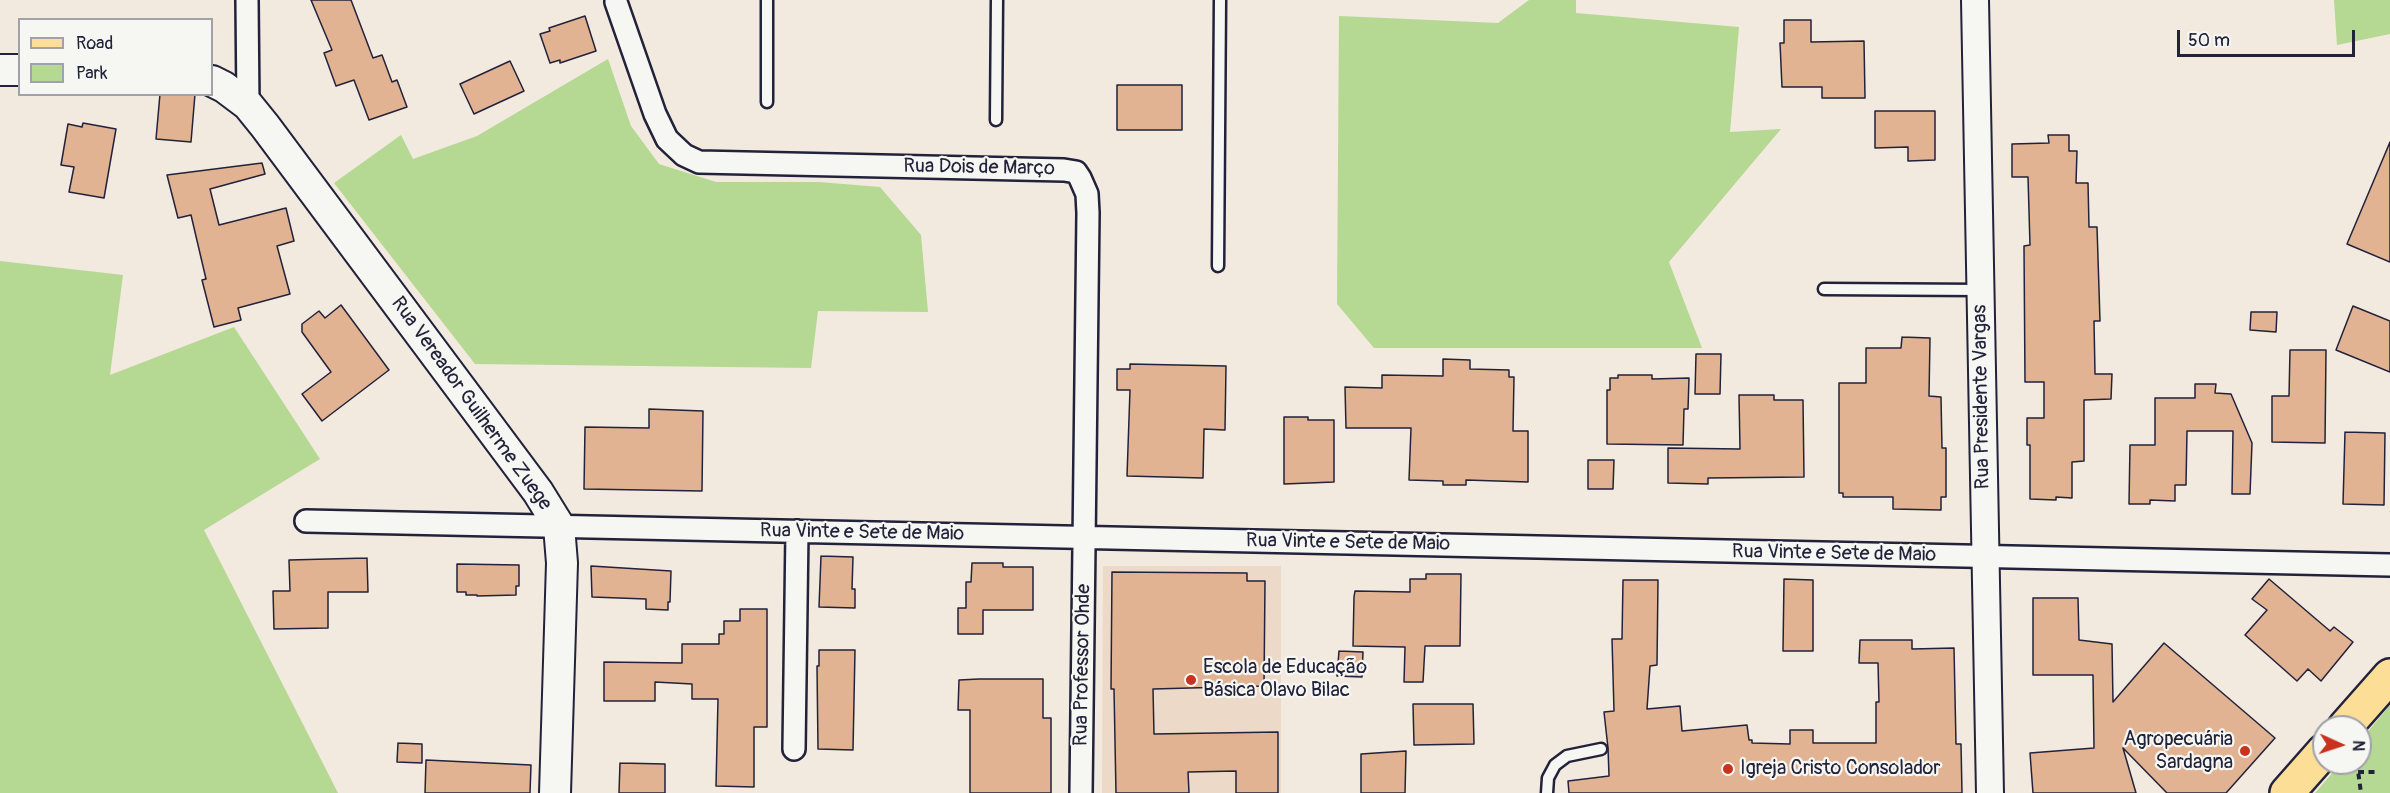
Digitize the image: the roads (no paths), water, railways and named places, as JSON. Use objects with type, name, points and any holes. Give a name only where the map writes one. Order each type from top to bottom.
[{"type":"main road","points":[[0,70],[18,70]]},
{"type":"main road","name":"Rua Vereador Guilherme Zuege","points":[[213,82],[248,105],[538,492],[559,526],[562,563],[555,793]]},
{"type":"main road","points":[[2356,715],[2390,676]]},
{"type":"main road","points":[[2288,793],[2312,765]]},
{"type":"street","points":[[247,0],[248,105]]},
{"type":"street","name":"Rua Presidente Vargas","points":[[1975,0],[1990,793]]},
{"type":"street","name":"Rua Dois de Março","points":[[616,2],[655,114],[667,139],[684,155],[699,162],[1076,172],[1087,194],[1088,213],[1084,537]]},
{"type":"street","name":"Rua Vinte e Sete de Maio","points":[[306,521],[2390,566]]},
{"type":"street","points":[[794,749],[797,531]]},
{"type":"street","name":"Rua Professor Ohde","points":[[1081,793],[1084,537]]},
{"type":"lane","points":[[767,0],[767,102]]},
{"type":"lane","points":[[996,120],[997,0]]},
{"type":"lane","points":[[1218,266],[1220,0]]},
{"type":"lane","points":[[1824,290],[1980,290]]},
{"type":"lane","points":[[1547,793],[1548,778],[1555,765],[1567,756],[1601,750]]},
{"type":"place","name":"Escola de Educação Básica Olavo Bilac","points":[[1191,680]]},
{"type":"place","name":"Agropecuária Sardagna","points":[[2245,751]]},
{"type":"place","name":"Igreja Cristo Consolador","points":[[1728,769]]}]
